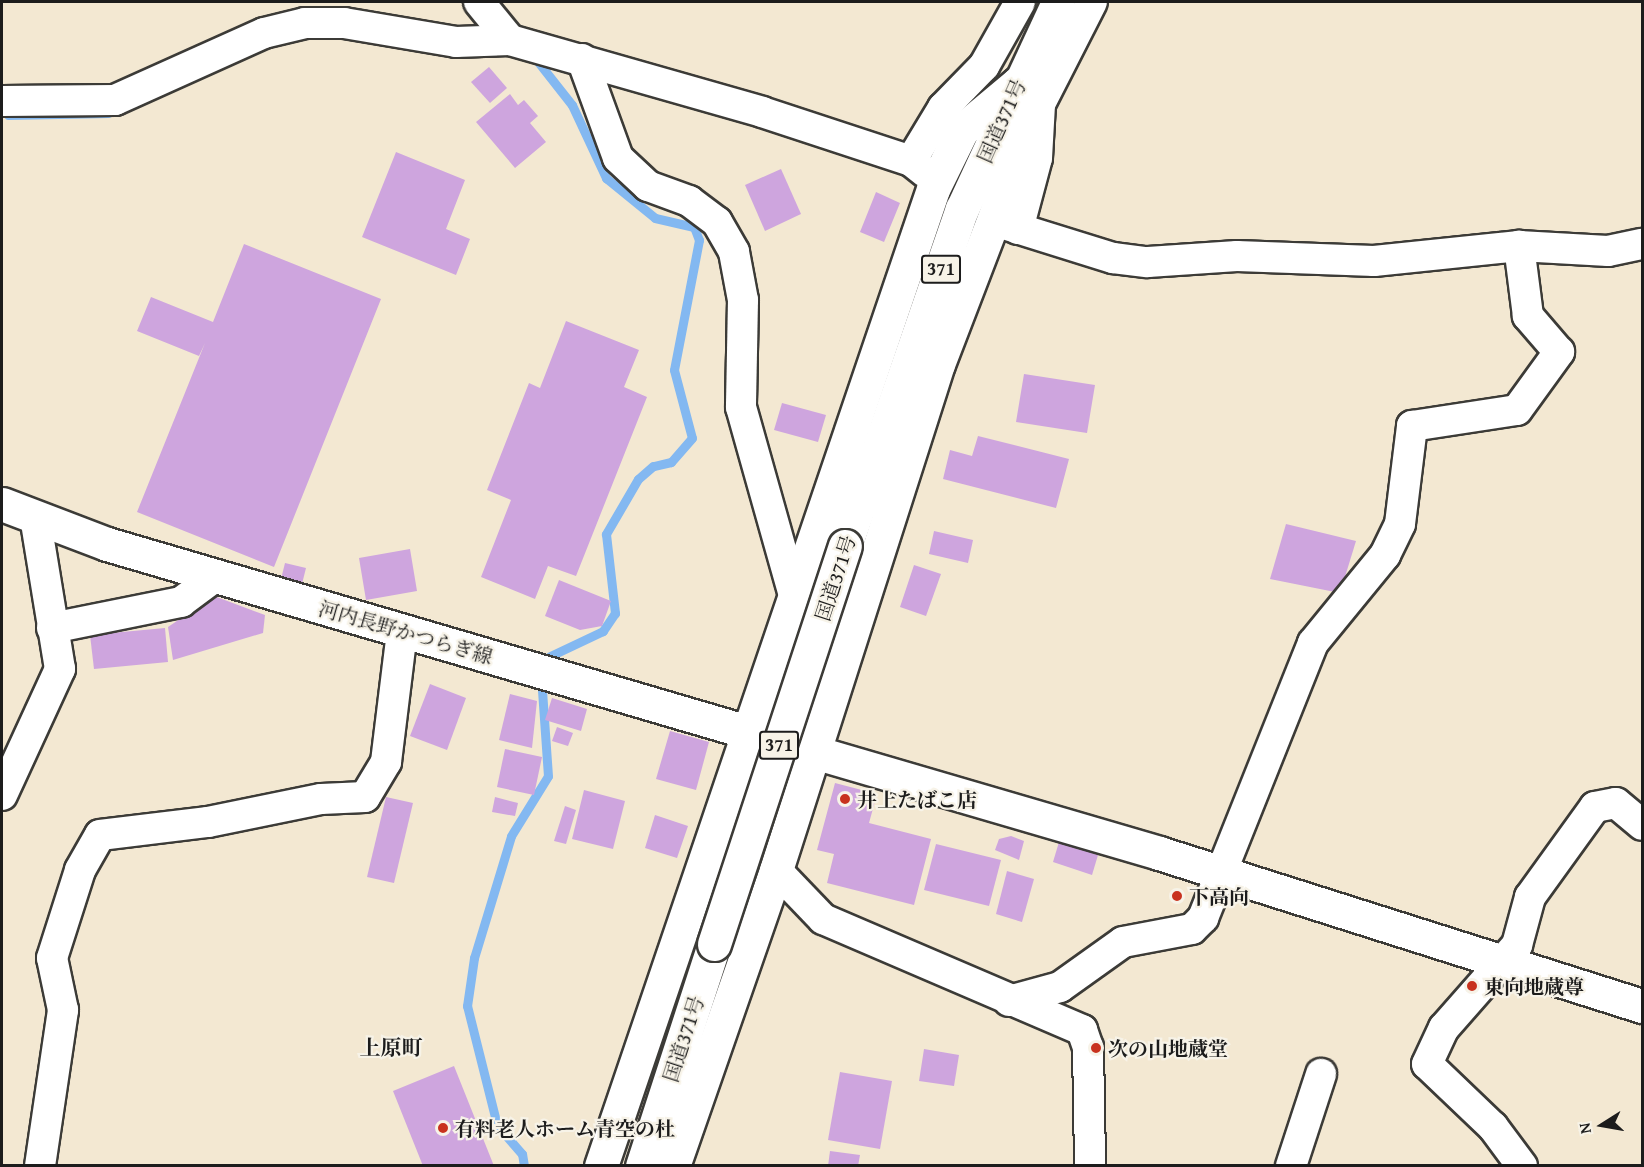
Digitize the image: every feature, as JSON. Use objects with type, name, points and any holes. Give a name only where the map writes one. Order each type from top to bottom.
[{"type":"main road","name":"国道371号","points":[[642,1166],[845,546],[962,209],[1018,83],[1058,2]]},
{"type":"main road","points":[[601,1166],[933,189],[962,130],[1018,83]]},
{"type":"main road","points":[[673,1166],[776,870],[938,364],[1015,163],[1018,83]]},
{"type":"main road","name":"河内長野かつらぎ線","points":[[2,504],[216,576],[1222,874],[1642,1006]]},
{"type":"street","points":[[479,2],[510,40]]},
{"type":"street","points":[[2,101],[115,100],[264,33],[305,23],[344,23],[456,42],[510,40],[582,59],[918,166],[943,108],[984,66],[1020,2]]},
{"type":"street","points":[[1092,2],[1040,104],[1037,158],[1014,228],[1113,258],[1148,262],[1237,256],[1374,261],[1519,246],[1608,251],[1642,244]]},
{"type":"street","points":[[582,59],[618,158],[648,186],[689,201],[717,222],[734,252],[743,300],[741,407],[794,595]]},
{"type":"street","points":[[1009,1001],[1060,987],[1123,942],[1192,929],[1203,918],[1312,643],[1385,555],[1400,524],[1412,426],[1517,410],[1559,352],[1528,316],[1519,246]]},
{"type":"street","points":[[2,795],[60,669],[35,517]]},
{"type":"street","points":[[52,628],[181,603],[216,576]]},
{"type":"street","points":[[40,1166],[63,1010],[52,958],[80,870],[100,835],[208,822],[321,799],[365,797],[386,762],[402,631]]},
{"type":"street","points":[[1522,1166],[1493,1127],[1427,1064],[1444,1028],[1518,945],[1530,897],[1595,807],[1616,803],[1642,825]]},
{"type":"street","points":[[776,870],[824,919],[1009,1001],[1082,1030],[1088,1047],[1090,1166]]},
{"type":"street","points":[[1291,1166],[1321,1074]]},
{"type":"building","points":[[489,67],[507,88],[490,103],[471,82]]},
{"type":"building","points":[[510,94],[518,105],[524,100],[538,116],[530,123],[546,142],[515,168],[476,122]]},
{"type":"building","points":[[396,152],[465,180],[446,229],[470,239],[456,275],[362,237]]},
{"type":"building","points":[[781,169],[801,214],[765,231],[745,185]]},
{"type":"building","points":[[876,192],[900,203],[884,242],[860,232]]},
{"type":"building","points":[[244,244],[381,299],[274,567],[137,512],[205,343],[199,356],[137,331],[151,297],[213,322]]},
{"type":"building","points":[[566,321],[639,350],[624,387],[647,397],[576,576],[548,566],[535,599],[481,577],[511,500],[487,490],[529,383],[540,388]]},
{"type":"building","points":[[1024,374],[1095,385],[1087,433],[1016,422]]},
{"type":"building","points":[[782,403],[826,415],[818,442],[774,430]]},
{"type":"building","points":[[978,436],[1069,459],[1056,508],[943,479],[950,450],[972,456]]},
{"type":"building","points":[[1286,524],[1356,541],[1340,593],[1270,579]]},
{"type":"building","points":[[934,531],[973,540],[968,563],[929,554]]},
{"type":"building","points":[[410,549],[417,591],[366,600],[359,558]]},
{"type":"building","points":[[285,563],[306,568],[302,584],[281,579]]},
{"type":"building","points":[[914,565],[941,574],[926,616],[900,607]]},
{"type":"building","points":[[559,580],[611,601],[602,626],[580,630],[545,616]]},
{"type":"building","points":[[214,596],[265,615],[263,633],[173,660],[168,627]]},
{"type":"building","points":[[165,628],[168,662],[94,669],[90,635]]},
{"type":"building","points":[[430,684],[466,698],[447,750],[410,736]]},
{"type":"building","points":[[510,694],[537,701],[532,748],[499,740]]},
{"type":"building","points":[[552,698],[587,709],[581,731],[545,720]]},
{"type":"building","points":[[557,727],[573,733],[568,746],[552,741]]},
{"type":"building","points":[[670,731],[709,742],[696,790],[656,779]]},
{"type":"building","points":[[505,749],[542,757],[534,795],[497,787]]},
{"type":"building","points":[[835,783],[877,794],[869,823],[931,839],[914,905],[827,883],[834,854],[817,850]]},
{"type":"building","points":[[584,790],[625,801],[613,849],[572,839]]},
{"type":"building","points":[[386,797],[413,803],[394,883],[367,877]]},
{"type":"building","points":[[495,797],[518,803],[515,816],[492,812]]},
{"type":"building","points":[[565,806],[576,810],[566,844],[554,841]]},
{"type":"building","points":[[655,815],[688,826],[677,858],[645,848]]},
{"type":"building","points":[[1011,836],[1024,841],[1019,860],[995,850],[999,839]]},
{"type":"building","points":[[1059,842],[1098,855],[1092,875],[1053,862]]},
{"type":"building","points":[[936,844],[1001,860],[989,906],[924,890]]},
{"type":"building","points":[[1007,871],[1034,879],[1022,922],[996,914]]},
{"type":"building","points":[[924,1049],[959,1055],[954,1086],[919,1081]]},
{"type":"building","name":"有料老人ホーム青空の杜","points":[[454,1066],[494,1166],[423,1166],[393,1091]]},
{"type":"building","points":[[840,1072],[892,1081],[880,1149],[828,1140]]},
{"type":"building","points":[[830,1151],[860,1155],[858,1166],[828,1166]]},
{"type":"waterway","points":[[535,58],[572,105],[606,178],[655,218],[694,227],[699,240],[674,370],[692,438],[671,462],[653,466],[638,479],[606,534],[615,613],[603,631],[550,656]]},
{"type":"waterway","points":[[8,115],[108,113]]},
{"type":"waterway","points":[[524,1166],[522,1154],[497,1125],[467,1006],[474,958],[511,836],[548,776],[542,690]]},
{"type":"place","name":"井上たばこ店","points":[[845,799]]},
{"type":"place","name":"下高向","points":[[1177,896]]},
{"type":"place","name":"東向地蔵尊","points":[[1472,986]]},
{"type":"place","name":"次の山地蔵堂","points":[[1096,1048]]},
{"type":"place","name":"有料老人ホーム青空の杜","points":[[443,1128]]},
{"type":"district","name":"上原町","points":[[391,1048]]}]
